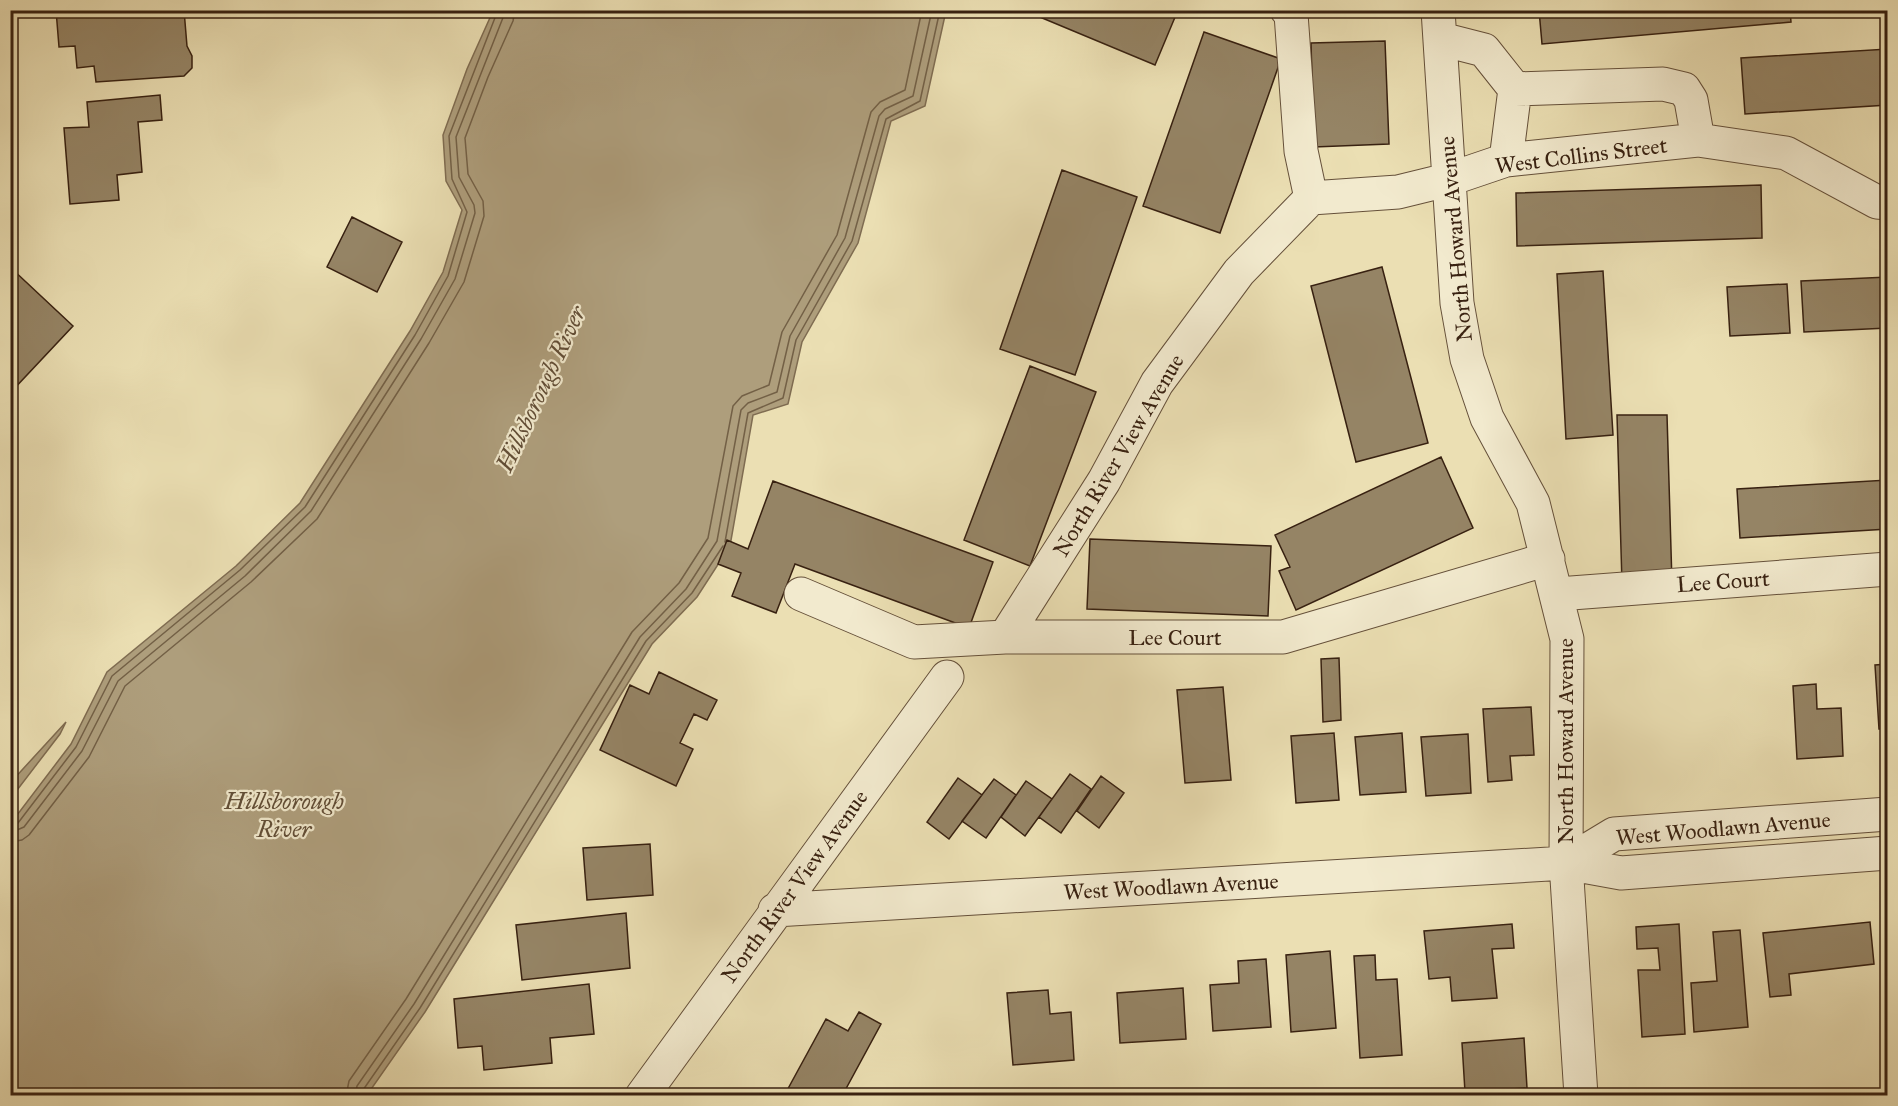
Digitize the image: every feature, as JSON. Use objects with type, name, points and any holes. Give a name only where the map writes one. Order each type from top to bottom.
[{"type":"street","points":[[1287,10],[1291,14],[1301,151],[1311,198]]},
{"type":"street","points":[[1440,25],[1484,50],[1515,89],[1506,160]]},
{"type":"street","name":"North Howard Avenue","points":[[1440,25],[1447,180],[1457,303],[1467,359],[1487,418],[1533,503],[1558,594],[1567,639],[1566,863],[1581,1095]]},
{"type":"street","points":[[1515,89],[1663,84],[1684,89],[1690,100],[1698,140]]},
{"type":"street","name":"West Collins Street","points":[[1311,198],[1398,192],[1447,180],[1506,160],[1698,140],[1786,153],[1877,202],[1887,203]]},
{"type":"street","name":"North River View Avenue","points":[[1005,637],[1104,481],[1157,383],[1239,272],[1282,224],[1311,198]]},
{"type":"street","name":"Lee Court","points":[[801,594],[914,642],[1005,637],[1283,637],[1548,560]]},
{"type":"street","name":"Lee Court","points":[[1558,594],[1887,569]]},
{"type":"street","name":"North River View Avenue","points":[[642,1095],[948,677]]},
{"type":"street","name":"West Woodlawn Avenue","points":[[1566,863],[1614,834],[1887,814]]},
{"type":"street","name":"West Woodlawn Avenue","points":[[776,910],[1566,863],[1621,873],[1887,854]]},
{"type":"water","name":"Hillsborough River","points":[[493,11],[946,11],[925,106],[891,121],[858,243],[802,342],[788,404],[753,415],[730,546],[697,597],[652,644],[425,1012],[367,1095],[11,1096],[11,823],[71,744],[107,672],[236,566],[300,503],[410,331],[443,272],[462,210],[446,181],[443,135],[467,69]]},
{"type":"water","points":[[66,722],[60,734],[11,798],[11,782]]},
{"type":"building","points":[[56,10],[184,10],[187,46],[192,56],[192,68],[184,76],[96,82],[94,66],[77,68],[75,46],[59,47]]},
{"type":"building","points":[[1023,10],[1178,10],[1155,65]]},
{"type":"building","points":[[1539,10],[1790,10],[1791,22],[1542,44]]},
{"type":"building","points":[[1204,32],[1281,59],[1220,233],[1143,206]]},
{"type":"building","points":[[1385,41],[1389,144],[1314,147],[1311,43]]},
{"type":"building","points":[[1888,49],[1888,105],[1745,114],[1741,58]]},
{"type":"building","points":[[160,95],[162,120],[138,122],[142,172],[117,175],[119,200],[70,204],[64,128],[89,127],[87,102]]},
{"type":"building","points":[[1062,170],[1137,197],[1075,375],[1000,349]]},
{"type":"building","points":[[1761,185],[1762,238],[1517,246],[1516,193]]},
{"type":"building","points":[[352,217],[402,242],[377,292],[327,267]]},
{"type":"building","points":[[10,267],[73,326],[10,393]]},
{"type":"building","points":[[1382,267],[1428,443],[1356,462],[1311,286]]},
{"type":"building","points":[[1603,271],[1613,435],[1566,439],[1557,274]]},
{"type":"building","points":[[1888,277],[1888,328],[1804,332],[1801,281]]},
{"type":"building","points":[[1787,284],[1790,333],[1730,336],[1727,287]]},
{"type":"building","points":[[1030,366],[1096,392],[1030,566],[964,540]]},
{"type":"building","points":[[1617,415],[1667,415],[1672,583],[1622,583]]},
{"type":"building","points":[[1441,457],[1473,528],[1296,610],[1279,571],[1290,567],[1275,535]]},
{"type":"building","points":[[1888,480],[1888,529],[1740,538],[1737,489]]},
{"type":"building","points":[[773,481],[993,562],[969,628],[795,564],[776,613],[732,596],[741,573],[718,564],[727,540],[748,549]]},
{"type":"building","points":[[1090,539],[1271,546],[1268,616],[1087,609]]},
{"type":"building","points":[[1339,658],[1341,720],[1323,722],[1321,659]]},
{"type":"building","points":[[1888,664],[1888,729],[1879,729],[1875,665]]},
{"type":"building","points":[[659,672],[717,700],[707,720],[694,714],[680,743],[693,749],[676,786],[600,750],[630,685],[649,694]]},
{"type":"building","points":[[1816,684],[1817,709],[1841,708],[1843,756],[1797,759],[1793,686]]},
{"type":"building","points":[[1223,687],[1231,780],[1185,783],[1177,690]]},
{"type":"building","points":[[1531,707],[1534,755],[1510,756],[1512,780],[1488,782],[1483,709]]},
{"type":"building","points":[[1334,733],[1339,800],[1296,803],[1291,736]]},
{"type":"building","points":[[1402,733],[1406,792],[1360,795],[1355,737]]},
{"type":"building","points":[[1468,734],[1471,793],[1426,796],[1421,737]]},
{"type":"building","points":[[1070,774],[1091,789],[1061,833],[1039,817]]},
{"type":"building","points":[[1101,776],[1124,793],[1099,828],[1077,811]]},
{"type":"building","points":[[958,778],[982,795],[949,839],[927,822]]},
{"type":"building","points":[[994,779],[1016,795],[986,838],[962,821]]},
{"type":"building","points":[[1026,781],[1052,799],[1025,836],[1001,817]]},
{"type":"building","points":[[650,844],[653,895],[587,900],[583,848]]},
{"type":"building","points":[[626,913],[630,968],[522,980],[516,925]]},
{"type":"building","points":[[1870,922],[1874,964],[1789,974],[1791,995],[1770,997],[1763,933]]},
{"type":"building","points":[[1512,924],[1514,948],[1492,949],[1497,998],[1452,1001],[1450,977],[1429,979],[1424,931]]},
{"type":"building","points":[[1679,924],[1685,1034],[1642,1037],[1638,970],[1660,970],[1658,948],[1637,949],[1636,927]]},
{"type":"building","points":[[1740,930],[1748,1027],[1694,1032],[1691,983],[1717,981],[1713,932]]},
{"type":"building","points":[[1330,951],[1336,1028],[1291,1032],[1286,955]]},
{"type":"building","points":[[1375,955],[1376,980],[1397,979],[1402,1055],[1360,1058],[1354,956]]},
{"type":"building","points":[[1266,959],[1271,1027],[1213,1031],[1210,985],[1239,983],[1238,961]]},
{"type":"building","points":[[589,984],[594,1034],[550,1038],[552,1063],[484,1070],[482,1046],[458,1048],[454,999]]},
{"type":"building","points":[[1183,988],[1186,1039],[1120,1043],[1117,993]]},
{"type":"building","points":[[1048,990],[1050,1014],[1071,1012],[1074,1060],[1013,1065],[1007,993]]},
{"type":"building","points":[[859,1012],[881,1024],[842,1096],[784,1096],[826,1019],[848,1031]]},
{"type":"building","points":[[1524,1038],[1527,1088],[1465,1092],[1462,1043]]}]
